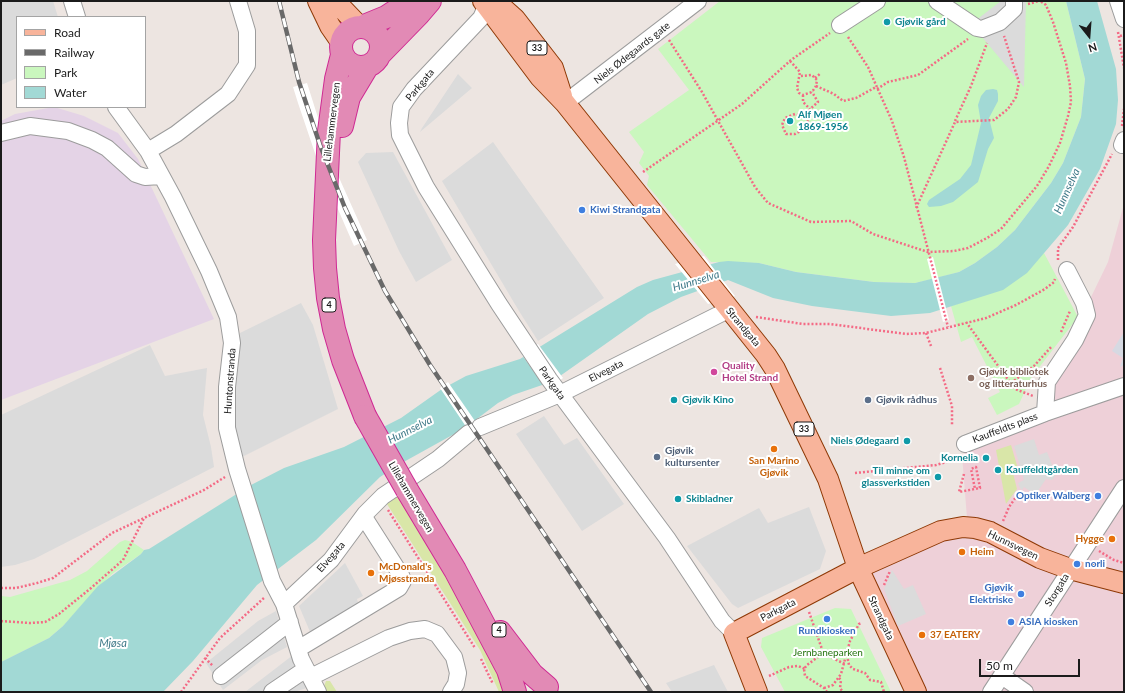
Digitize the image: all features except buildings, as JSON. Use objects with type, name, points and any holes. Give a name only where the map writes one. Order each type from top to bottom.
[{"type":"highway","name":"4","points":[[342,49],[347,31],[386,17],[411,1]]},
{"type":"highway","name":"4","points":[[374,60],[430,1]]},
{"type":"highway","points":[[342,49],[352,66],[374,60],[382,46],[376,33],[361,26]]},
{"type":"highway","name":"Lillehammervegen","points":[[342,49],[328,131],[324,240],[328,298],[342,360],[366,416],[407,490],[455,570],[508,670],[515,692]]},
{"type":"highway","name":"Lillehammervegen","points":[[327,189],[349,97],[374,60]]},
{"type":"highway","name":"Lillehammervegen","points":[[455,570],[510,647],[545,690]]},
{"type":"main road","points":[[318,1],[342,49]]},
{"type":"main road","points":[[335,1],[361,26]]},
{"type":"main road","name":"Strandgata","points":[[488,3],[515,20],[553,68],[565,103],[775,368],[828,479],[858,568],[916,692]]},
{"type":"main road","name":"Hunnsvegen","points":[[858,568],[936,533],[952,528],[975,528],[990,532],[1040,558],[1070,569],[1124,583]]},
{"type":"main road","name":"Parkgata","points":[[734,633],[858,568]]},
{"type":"main road","points":[[734,633],[757,692]]},
{"type":"street","points":[[72,1],[77,16]]},
{"type":"street","points":[[148,150],[176,134],[228,94],[247,65],[248,32],[238,1]]},
{"type":"street","points":[[840,25],[877,1]]},
{"type":"street","points":[[937,1],[977,28],[992,25],[1014,9],[1014,1]]},
{"type":"street","points":[[1118,1],[1121,24]]},
{"type":"street","name":"Parkgata","points":[[488,3],[481,18],[414,88],[401,107],[399,123],[400,135],[426,187],[528,348],[549,379],[667,538],[722,621],[734,633]]},
{"type":"street","name":"Niels Ødegaards gate","points":[[565,103],[691,3]]},
{"type":"street","name":"Huntonstranda","points":[[117,108],[148,150],[209,271],[228,317],[232,343],[227,388],[227,428],[237,469],[274,584],[284,604],[298,649],[318,692]]},
{"type":"street","points":[[1,132],[30,126],[40,126],[68,131],[92,140],[107,148],[136,174],[145,177],[161,176]]},
{"type":"street","points":[[1045,413],[1047,382],[1075,340],[1087,315],[1084,302],[1060,269]]},
{"type":"street","name":"Elvegata","points":[[284,604],[331,560],[364,517],[383,496],[438,459],[475,430],[560,394],[724,304]]},
{"type":"street","name":"Kauffeldts plass","points":[[965,444],[1045,413],[1124,386]]},
{"type":"street","name":"Storgata","points":[[991,692],[1124,488]]},
{"type":"street","points":[[298,649],[399,588],[403,581],[401,575],[364,517]]},
{"type":"street","points":[[221,676],[290,622]]},
{"type":"street","points":[[272,692],[308,673],[390,638],[410,631],[425,629],[437,634],[454,657],[458,673],[456,684],[450,692]]},
{"type":"street","points":[[1002,676],[1025,692]]},
{"type":"path","points":[[668,38],[702,92],[717,122],[755,187],[768,203],[811,222],[851,221],[873,234],[928,252],[954,251],[968,248],[1001,229],[1037,186],[1052,160],[1068,116],[1070,86],[1066,63],[1046,5],[1040,1]]},
{"type":"path","points":[[1121,24],[1120,36],[1124,68]]},
{"type":"path","points":[[643,172],[742,104],[790,61],[840,25],[868,67],[892,121],[902,150],[948,326]]},
{"type":"path","points":[[816,86],[834,94],[842,101],[856,98],[888,82],[918,75],[992,25]]},
{"type":"path","points":[[954,122],[994,120],[1008,108],[1016,97],[1019,82],[992,25]]},
{"type":"path","points":[[916,208],[981,61],[992,25]]},
{"type":"path","points":[[1120,36],[1124,35]]},
{"type":"path","points":[[790,61],[801,76]]},
{"type":"path","points":[[815,78],[821,73]]},
{"type":"path","points":[[801,76],[812,75],[817,80],[816,86],[812,92],[803,95]]},
{"type":"path","points":[[801,76],[797,88],[799,93],[803,95]]},
{"type":"path","points":[[805,117],[810,109],[818,102],[812,92]]},
{"type":"path","points":[[803,95],[803,102],[810,109]]},
{"type":"path","points":[[750,316],[802,324],[830,324],[906,334],[926,333],[948,326],[986,318],[1016,305],[1045,289],[1054,282],[1060,269],[1058,248],[1073,227],[1120,141],[1124,109]]},
{"type":"path","points":[[795,114],[805,117],[808,122],[807,127],[795,134],[786,134],[782,124],[785,118],[795,114]]},
{"type":"path","points":[[1058,336],[1071,310],[1075,307],[1078,310],[1084,302]]},
{"type":"path","points":[[966,322],[1015,389],[1035,396]]},
{"type":"path","points":[[926,333],[931,346]]},
{"type":"path","points":[[1011,383],[1034,366],[1055,341]]},
{"type":"path","points":[[940,368],[952,406],[952,425]]},
{"type":"path","points":[[855,473],[936,465],[957,459]]},
{"type":"path","points":[[964,474],[959,492],[975,489],[980,488],[976,467],[971,469],[975,489]]},
{"type":"path","points":[[1,588],[16,588],[37,584],[53,578],[112,533],[204,490],[237,469]]},
{"type":"path","points":[[1003,521],[1009,508],[1021,490]]},
{"type":"path","points":[[383,496],[385,505],[476,650]]},
{"type":"path","points":[[1,621],[30,623],[45,622],[58,614],[123,560],[144,518]]},
{"type":"path","points":[[1086,545],[1114,560],[1124,563]]},
{"type":"path","points":[[883,589],[891,569]]},
{"type":"path","points":[[182,692],[220,638],[274,584]]},
{"type":"path","points":[[809,612],[824,655]]},
{"type":"path","points":[[824,688],[833,684],[839,678],[845,664],[850,641],[859,624],[862,623]]},
{"type":"path","points":[[847,654],[850,665],[853,669],[865,673],[870,680],[881,682],[884,692]]},
{"type":"path","points":[[826,692],[824,688],[805,676],[805,669],[811,660],[824,655],[845,664]]},
{"type":"path","points":[[479,656],[494,686]]},
{"type":"path","points":[[769,676],[789,667],[798,666],[805,669]]},
{"type":"path","points":[[839,678],[841,680],[840,688],[843,692]]},
{"type":"shaded area","points":[[1,1],[53,1],[58,16],[16,16],[16,78],[1,85]]},
{"type":"shaded area","points":[[1001,1],[1026,1],[1024,87],[971,24]]},
{"type":"shaded area","points":[[458,74],[472,88],[420,132],[422,128]]},
{"type":"shaded area","points":[[48,108],[57,108],[84,116],[118,133],[138,159],[214,319],[1,400],[1,121],[15,114]]},
{"type":"shaded area","points":[[493,142],[604,298],[538,341],[442,181]]},
{"type":"shaded area","points":[[393,152],[452,260],[416,282],[399,251],[358,162],[366,153]]},
{"type":"shaded area","points":[[1124,204],[1124,692],[916,692],[859,565],[967,518],[962,455],[1041,407],[1039,384],[1078,324],[1108,262]]},
{"type":"shaded area","points":[[301,303],[313,325],[338,409],[242,457],[233,428],[233,388],[238,371],[240,333]]},
{"type":"shaded area","points":[[1124,332],[1124,365],[1120,367],[1123,358],[1112,351]]},
{"type":"shaded area","points":[[150,345],[165,376],[207,368],[203,415],[211,447],[214,467],[34,559],[15,565],[1,567],[1,415]]},
{"type":"shaded area","points":[[544,416],[564,445],[577,438],[624,504],[582,531],[516,434]]},
{"type":"shaded area","points":[[1034,439],[1039,455],[1047,452],[1056,475],[1052,480],[1046,479],[1033,498],[1030,496],[1030,491],[1024,487],[1022,490],[1018,483],[1024,480],[1014,446]]},
{"type":"shaded area","points":[[809,507],[826,551],[820,569],[738,608],[732,604],[687,546],[759,508],[768,523]]},
{"type":"shaded area","points":[[345,563],[363,596],[357,599],[358,603],[311,634],[299,606]]},
{"type":"shaded area","points":[[892,570],[904,589],[913,585],[926,614],[898,626],[884,589]]},
{"type":"shaded area","points":[[276,611],[287,647],[262,660],[223,690],[206,663],[258,621]]},
{"type":"shaded area","points":[[293,655],[310,687],[294,692],[245,692]]},
{"type":"shaded area","points":[[714,665],[728,692],[672,692],[666,683]]},
{"type":"green space","name":"Gjøvik gård","points":[[720,1],[1066,1],[1085,79],[1081,117],[1063,163],[1051,183],[1015,230],[997,247],[975,263],[959,272],[915,283],[874,282],[796,272],[759,263],[711,262],[647,185],[649,176],[639,163],[644,152],[629,132],[689,90],[658,49]]},
{"type":"green space","points":[[1044,253],[1078,317],[1031,378],[1019,404],[997,415],[988,398],[1000,392],[972,337],[961,342],[951,306],[978,297]]},
{"type":"green space","points":[[1011,445],[1019,472],[1013,473],[1017,489],[1006,504],[996,450]]},
{"type":"green space","points":[[397,491],[491,648],[508,692],[499,692],[480,650],[385,501]]},
{"type":"green space","points":[[125,540],[132,542],[144,550],[141,554],[112,574],[63,626],[49,638],[1,662],[1,596],[10,597],[70,580],[87,571],[120,542]]},
{"type":"green space","name":"Jernbaneparken","points":[[835,608],[851,609],[891,692],[785,692],[761,647],[762,638]]},
{"type":"green space","points":[[326,681],[330,681],[337,692],[326,692],[324,686]]},
{"type":"water","points":[[1066,1],[1097,1],[1116,69],[1118,100],[1116,124],[1100,169],[1068,225],[1027,273],[1003,290],[930,313],[891,316],[812,306],[773,298],[728,280],[681,297],[648,314],[560,376],[545,384],[513,395],[498,403],[465,428],[400,464],[380,477],[316,540],[257,585],[193,661],[163,692],[1,692],[1,662],[49,638],[63,626],[98,586],[141,554],[144,550],[149,549],[251,485],[284,468],[344,447],[401,418],[442,389],[466,376],[520,359],[637,287],[653,280],[719,262],[728,261],[759,263],[796,272],[874,282],[915,283],[959,272],[975,263],[997,247],[1015,230],[1051,183],[1063,163],[1081,117],[1085,79]]},
{"type":"water","points":[[986,90],[997,90],[998,94],[998,101],[989,118],[994,138],[988,149],[978,182],[953,202],[941,206],[929,207],[927,204],[929,200],[960,179],[971,165],[981,123],[978,105],[981,96]]},
{"type":"pier","points":[[307,83],[332,162],[367,240],[354,246],[320,168],[293,87]]},
{"type":"pier","points":[[704,256],[735,296],[708,304],[675,264]]},
{"type":"pier","points":[[933,257],[949,320],[943,322],[927,259]]},
{"type":"pier","points":[[538,344],[563,378],[547,390],[522,355]]},
{"type":"pier","points":[[448,382],[484,434],[475,440],[440,388]]},
{"type":"railway","points":[[279,1],[299,82],[320,145],[345,208],[385,291],[430,365],[651,692]]},
{"type":"place","name":"Gjøvik gård","points":[[887,22]]},
{"type":"place","name":"Alf Mjøen 1869-1956","points":[[790,121]]},
{"type":"place","name":"Kiwi Strandgata","points":[[582,210]]},
{"type":"place","name":"Quality Hotel Strand","points":[[714,372]]},
{"type":"place","name":"Gjøvik bibliotek og litteraturhus","points":[[971,378]]},
{"type":"place","name":"Gjøvik Kino","points":[[674,400]]},
{"type":"place","name":"Gjøvik rådhus","points":[[868,400]]},
{"type":"place","name":"Niels Ødegaard","points":[[907,441]]},
{"type":"place","name":"San Marino Gjøvik","points":[[774,449]]},
{"type":"place","name":"Gjøvik kultursenter","points":[[657,457]]},
{"type":"place","name":"Kornelia","points":[[986,458]]},
{"type":"place","name":"Kauffeldtgården","points":[[998,470]]},
{"type":"place","name":"Til minne om glassverkstiden","points":[[938,477]]},
{"type":"place","name":"Optiker Walberg","points":[[1098,496]]},
{"type":"place","name":"Skibladner","points":[[678,499]]},
{"type":"place","name":"Hygge","points":[[1112,539]]},
{"type":"place","name":"Heim","points":[[962,552]]},
{"type":"place","name":"norli","points":[[1077,564]]},
{"type":"place","name":"McDonald's Mjøsstranda","points":[[371,573]]},
{"type":"place","name":"Gjøvik Elektriske","points":[[1021,594]]},
{"type":"place","name":"Rundkiosken","points":[[827,619]]},
{"type":"place","name":"ASIA kiosken","points":[[1011,622]]},
{"type":"place","name":"37 EATERY","points":[[922,635]]},
{"type":"water label","name":"Hunnselva","points":[[1067,191]]},
{"type":"water label","name":"Hunnselva","points":[[696,281]]},
{"type":"water label","name":"Hunnselva","points":[[410,430]]},
{"type":"water label","name":"Mjøsa","points":[[113,643]]}]
